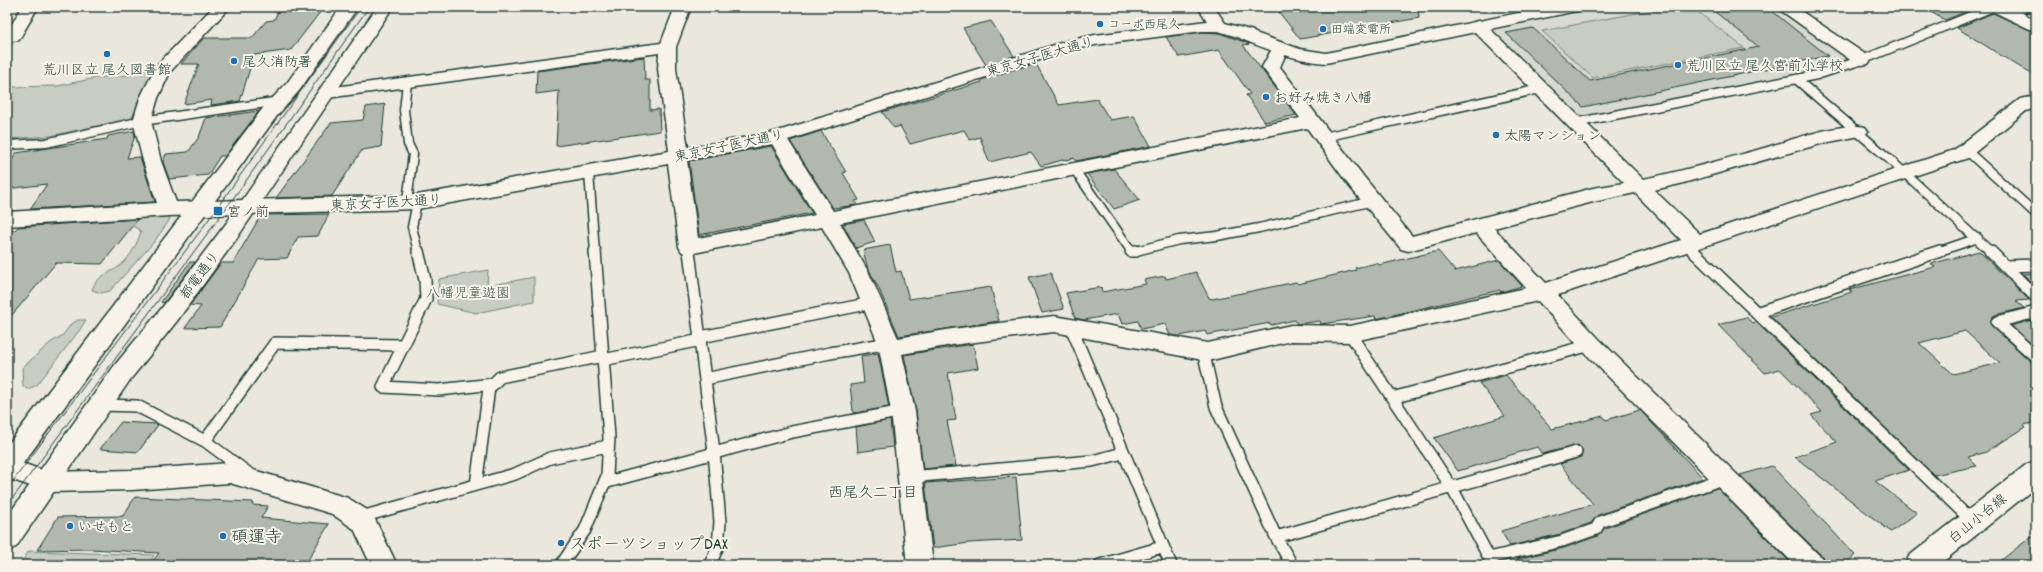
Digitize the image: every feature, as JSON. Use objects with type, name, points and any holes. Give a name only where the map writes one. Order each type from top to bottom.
[{"type":"main road","points":[[7,465],[198,209],[280,101],[293,87],[350,7]]},
{"type":"main road","name":"都電通り","points":[[7,539],[48,482],[122,373],[174,309],[248,206],[385,7]]},
{"type":"main road","points":[[1247,35],[1280,49],[1307,58],[1326,58],[1572,7]]},
{"type":"main road","points":[[2000,9],[2036,27]]},
{"type":"main road","name":"白山小台線","points":[[1919,565],[2036,472]]},
{"type":"street","points":[[13,36],[30,7]]},
{"type":"street","points":[[169,209],[152,161],[142,122],[149,98],[162,70],[222,7]]},
{"type":"street","points":[[683,7],[668,47],[667,69],[679,150],[677,162],[689,247],[1312,121]]},
{"type":"street","points":[[1206,7],[1220,26]]},
{"type":"street","points":[[1784,7],[1862,60]]},
{"type":"street","name":"東京女子医大通り","points":[[7,219],[169,209],[412,202],[589,173],[777,137],[1067,46],[1095,40],[1202,26],[1220,26],[1247,35]]},
{"type":"street","points":[[1478,26],[1639,186],[1692,244]]},
{"type":"street","points":[[327,93],[668,47]]},
{"type":"street","points":[[1280,49],[1271,67],[1373,201],[1408,244],[1593,195],[1680,178],[1823,137],[1859,131]]},
{"type":"street","points":[[890,346],[1054,324],[1208,352],[1291,333],[1350,334],[1543,292],[1908,173],[1961,154],[1965,149],[2020,107],[2026,103],[2036,102]]},
{"type":"street","points":[[777,137],[859,273],[890,346],[903,411],[920,565]]},
{"type":"street","points":[[1480,225],[1591,344],[1812,565]]},
{"type":"street","points":[[7,468],[48,482],[132,480],[230,473],[258,480],[338,506],[363,521],[384,565]]},
{"type":"lane","points":[[1574,123],[1817,75],[2000,9],[2028,7]]},
{"type":"lane","points":[[1796,79],[1908,173],[1978,238],[2036,297]]},
{"type":"lane","points":[[407,83],[404,110],[408,144],[413,154],[412,227],[425,280],[426,299],[383,387],[439,390],[493,384]]},
{"type":"lane","points":[[1324,137],[1540,89]]},
{"type":"lane","points":[[7,145],[46,143],[142,122],[204,111],[280,101]]},
{"type":"lane","points":[[1965,149],[2036,214]]},
{"type":"lane","points":[[1074,169],[1132,252],[1180,240],[1217,236],[1259,228],[1373,201]]},
{"type":"lane","points":[[561,565],[586,530],[607,476],[608,446],[603,358],[589,173]]},
{"type":"lane","points":[[1756,313],[1978,238]]},
{"type":"lane","points":[[1692,244],[1756,313],[1973,522]]},
{"type":"lane","points":[[689,247],[714,452],[720,522],[718,546],[710,565]]},
{"type":"lane","points":[[2006,266],[2036,265]]},
{"type":"lane","points":[[476,485],[489,388],[500,377],[603,358],[872,303]]},
{"type":"lane","points":[[2036,312],[1997,322],[2036,357]]},
{"type":"lane","points":[[1071,327],[1170,565]]},
{"type":"lane","points":[[1350,334],[1452,488],[1491,562],[1562,541],[1596,529],[1600,522],[1725,478]]},
{"type":"lane","points":[[205,441],[276,343],[403,345]]},
{"type":"lane","points":[[1392,398],[1591,344]]},
{"type":"lane","points":[[705,379],[830,353],[890,346]]},
{"type":"lane","points":[[1203,351],[1216,407],[1276,537],[1292,565]]},
{"type":"lane","points":[[101,405],[137,406],[205,441],[258,480]]},
{"type":"lane","points":[[604,483],[792,432],[903,411]]},
{"type":"lane","points":[[358,518],[515,474],[550,458],[608,446]]},
{"type":"lane","points":[[1276,537],[1576,452]]},
{"type":"lane","points":[[910,477],[1092,461],[1123,453]]},
{"type":"lane","points":[[1100,565],[1162,547]]},
{"type":"shaded area","name":"荒川区立 尾久宮前小学校","points":[[1611,7],[1777,7],[1853,59],[1813,72],[1576,119],[1491,34],[1492,30]]},
{"type":"green space","points":[[1669,7],[1692,7],[1744,48],[1593,78],[1542,31]]},
{"type":"green space","points":[[157,67],[132,118],[51,136],[7,139],[7,87],[57,86],[96,78],[129,75]]},
{"type":"green space","points":[[163,214],[170,218],[169,221],[154,242],[110,291],[101,293],[92,290],[101,277],[118,268],[125,261],[138,241],[141,232],[134,227],[123,225],[102,225],[104,221],[113,217]]},
{"type":"green space","name":"八幡児童遊園","points":[[488,270],[487,286],[534,277],[534,301],[476,313],[437,304],[439,279]]},
{"type":"green space","points":[[78,320],[86,320],[37,385],[28,389],[23,387],[22,368],[50,343],[63,335],[71,324]]},
{"type":"green space","points":[[29,551],[154,555],[148,565],[19,565]]},
{"type":"building","points":[[280,7],[324,7],[291,50],[254,55],[240,101],[211,105],[212,100],[184,104],[199,64],[181,64],[204,38],[252,38],[266,21],[274,20]]},
{"type":"building","name":"田端変電所","points":[[1275,7],[1418,7],[1419,18],[1300,39]]},
{"type":"building","points":[[1709,7],[1767,7],[1828,56],[1583,107],[1506,33],[1533,28],[1590,81],[1759,47]]},
{"type":"building","points":[[1922,7],[1978,7],[1945,20]]},
{"type":"building","points":[[1993,13],[2036,33],[2036,77],[1957,28]]},
{"type":"building","points":[[991,21],[1014,56],[986,65],[963,28]]},
{"type":"building","points":[[1202,32],[1219,33],[1250,44],[1243,45],[1296,115],[1265,122],[1246,95],[1250,94],[1219,50],[1179,57],[1166,37]]},
{"type":"building","points":[[644,57],[645,80],[650,80],[650,110],[659,109],[660,131],[556,146],[559,91],[536,94],[537,71]]},
{"type":"building","points":[[1036,64],[1059,105],[1097,99],[1110,120],[1134,116],[1151,146],[1076,161],[1074,158],[1066,159],[1041,166],[1031,152],[989,162],[980,137],[970,140],[964,130],[910,144],[900,126],[894,128],[882,112],[982,82],[981,80],[1022,67]]},
{"type":"building","points":[[385,104],[381,147],[362,150],[332,196],[276,198],[331,123],[363,120],[366,107]]},
{"type":"building","points":[[259,111],[225,156],[220,156],[208,175],[169,179],[163,162],[166,154],[188,152],[199,137],[206,118]]},
{"type":"building","points":[[134,131],[135,136],[127,158],[140,157],[155,202],[30,209],[47,184],[7,189],[7,169],[16,153],[107,139],[108,136]]},
{"type":"building","points":[[821,131],[846,172],[843,173],[859,200],[855,201],[857,205],[833,208],[790,141]]},
{"type":"building","points":[[771,146],[812,213],[699,235],[689,161]]},
{"type":"building","points":[[1114,169],[1140,200],[1114,209],[1087,174]]},
{"type":"building","points":[[329,214],[318,236],[298,237],[287,258],[259,259],[220,327],[185,328],[201,306],[190,305],[221,263],[233,263],[261,215]]},
{"type":"building","points":[[138,219],[102,264],[56,263],[7,321],[7,231],[15,230],[18,227]]},
{"type":"building","points":[[864,220],[875,242],[856,248],[843,224]]},
{"type":"building","points":[[890,245],[896,272],[901,271],[909,299],[991,287],[999,321],[899,336],[879,289],[867,266],[863,250]]},
{"type":"building","points":[[1438,251],[1455,271],[1499,260],[1522,286],[1501,292],[1500,290],[1376,319],[1375,316],[1321,324],[1320,321],[1297,324],[1295,320],[1271,325],[1270,323],[1207,335],[1205,331],[1179,336],[1170,335],[1165,324],[1141,329],[1138,321],[1122,324],[1118,314],[1084,320],[1075,318],[1066,293],[1101,287],[1102,292],[1146,284],[1144,280],[1165,276],[1166,279],[1196,272],[1209,298],[1212,299],[1296,282],[1298,284],[1356,270],[1355,268],[1377,263],[1379,265]]},
{"type":"building","points":[[1979,251],[2029,300],[2016,301],[2024,308],[1995,315],[1992,317],[1990,324],[2031,362],[2036,364],[2036,422],[2024,425],[2026,427],[1986,452],[1968,457],[1977,466],[1934,475],[1771,317],[1852,292],[1849,290],[1935,267],[1931,264]],"holes":[[[1965,331],[2000,363],[1953,374],[1919,343]]]},
{"type":"building","points":[[190,262],[195,262],[164,303],[161,302]]},
{"type":"building","points":[[1051,273],[1064,309],[1042,313],[1029,277]]},
{"type":"building","points":[[2036,273],[2036,287],[2023,274]]},
{"type":"building","points":[[1746,317],[1752,323],[1756,322],[1909,470],[1875,481],[1917,513],[1891,532],[1795,457],[1837,442],[1811,415],[1822,412],[1780,369],[1765,373],[1718,325]]},
{"type":"building","points":[[2036,319],[2036,348],[2011,326]]},
{"type":"building","points":[[973,344],[978,368],[948,373],[956,420],[947,421],[956,466],[923,469],[916,411],[904,355]]},
{"type":"building","points":[[878,353],[889,407],[855,413],[853,411],[850,385],[864,383],[861,356]]},
{"type":"building","points":[[1506,375],[1552,429],[1603,416],[1606,420],[1640,410],[1703,478],[1598,515],[1591,523],[1560,534],[1510,546],[1501,531],[1593,504],[1560,464],[1581,457],[1583,450],[1578,445],[1542,454],[1537,447],[1458,471],[1434,438],[1505,416],[1479,383]]},
{"type":"building","points":[[890,420],[893,447],[858,452],[856,427]]},
{"type":"building","points":[[121,422],[158,425],[138,452],[100,449]]},
{"type":"building","points":[[1772,466],[1855,555],[1844,565],[1826,565],[1822,556],[1740,475]]},
{"type":"building","points":[[1016,477],[1022,540],[969,543],[933,548],[925,483]]},
{"type":"building","points":[[1717,488],[1793,565],[1521,565],[1517,559],[1564,548],[1598,536],[1605,528]]},
{"type":"building","points":[[135,497],[253,502],[252,505],[268,506],[261,518],[329,524],[305,565],[217,565],[152,562],[159,553],[91,549],[37,550],[58,517],[123,516]]},
{"type":"building","points":[[2036,533],[2036,565],[1995,565]]},
{"type":"tram line","points":[[7,489],[201,230],[361,7]]},
{"type":"tram line","points":[[7,506],[243,185],[369,7]]},
{"type":"place","name":"コーポ西尾久","points":[[1100,24]]},
{"type":"place","name":"田端変電所","points":[[1323,29]]},
{"type":"place","name":"荒川区立 尾久図書館","points":[[107,54]]},
{"type":"place","name":"尾久消防署","points":[[234,61]]},
{"type":"place","name":"荒川区立 尾久宮前小学校","points":[[1678,65]]},
{"type":"place","name":"お好み焼き八幡","points":[[1266,97]]},
{"type":"place","name":"太陽マンション","points":[[1496,135]]},
{"type":"place","name":"宮ノ前","points":[[218,211]]},
{"type":"place","name":"いせもと","points":[[70,526]]},
{"type":"place","name":"碩運寺","points":[[223,536]]},
{"type":"place","name":"スポーツショップDAX","points":[[561,543]]},
{"type":"district","name":"西尾久二丁目","points":[[873,492]]}]
